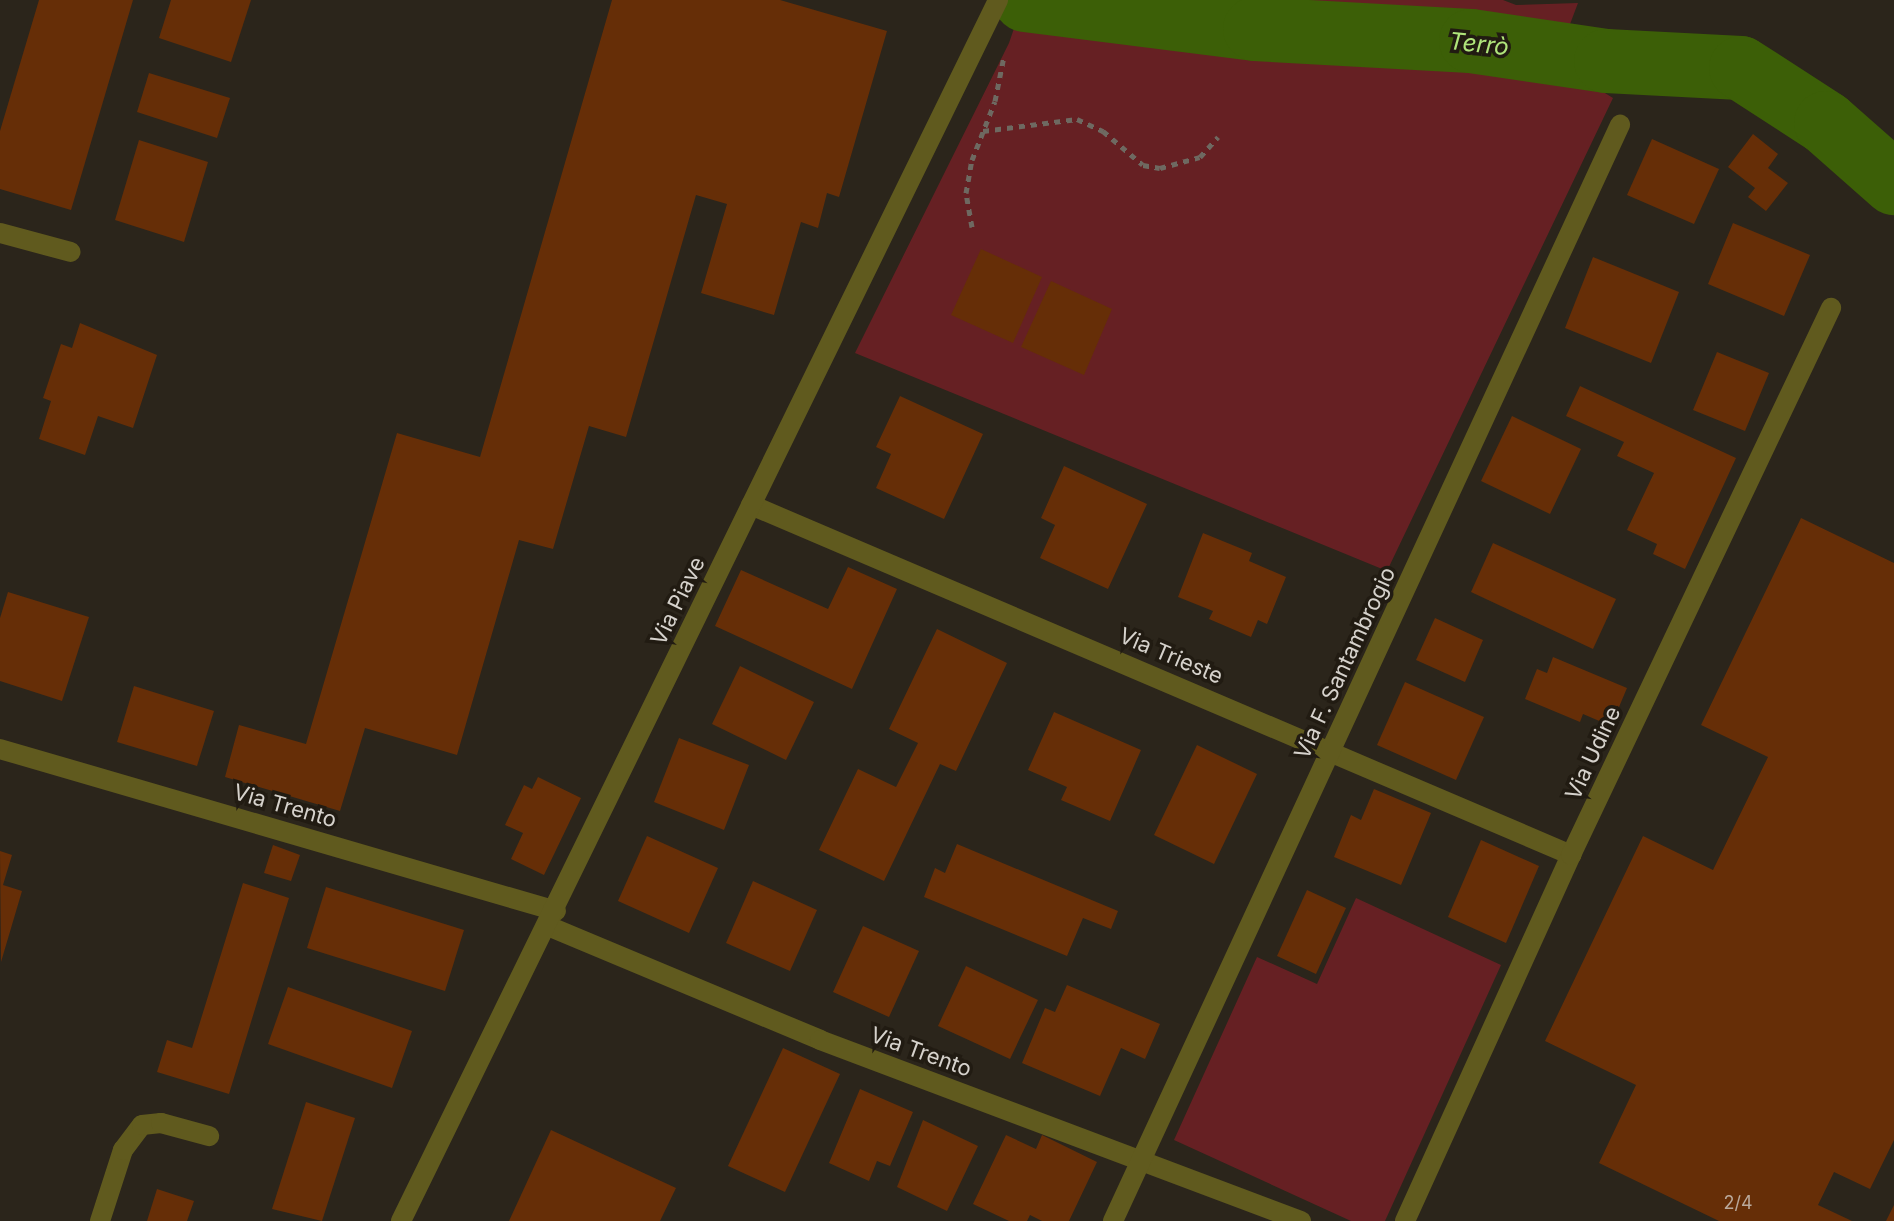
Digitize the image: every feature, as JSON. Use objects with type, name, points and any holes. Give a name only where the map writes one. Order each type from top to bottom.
[{"type":"street","name":"Via Piave","points":[[401,1221],[552,919],[998,0]]},
{"type":"street","name":"Via F. Santambrogio","points":[[1113,1221],[1139,1158],[1620,125]]},
{"type":"street","points":[[0,233],[71,252]]},
{"type":"street","name":"Via Udine","points":[[1405,1221],[1571,855],[1831,308]]},
{"type":"street","name":"Via Trieste","points":[[751,505],[1332,749],[1571,855]]},
{"type":"street","name":"Via Trento","points":[[0,749],[552,919],[820,1040],[1301,1221]]},
{"type":"street","points":[[100,1221],[123,1150],[142,1125],[161,1123],[209,1136]]},
{"type":"path","points":[[972,227],[966,193],[1005,57],[980,36]]},
{"type":"path","points":[[983,131],[1077,119],[1103,131],[1143,165],[1160,168],[1200,157],[1218,137]]},
{"type":"shaded area","points":[[1106,0],[1503,0],[1516,5],[1578,3],[1564,40],[1295,25]]},
{"type":"shaded area","points":[[1021,8],[1310,50],[1338,47],[1375,61],[1428,66],[1464,50],[1519,57],[1558,64],[1613,98],[1387,571],[855,353],[1009,43]]},
{"type":"shaded area","points":[[1356,898],[1501,965],[1385,1221],[1351,1221],[1174,1140],[1257,957],[1317,984]]},
{"type":"building","points":[[39,0],[133,0],[71,210],[0,189],[0,131]]},
{"type":"building","points":[[171,0],[251,0],[231,62],[159,38]]},
{"type":"building","points":[[612,0],[780,0],[887,31],[839,197],[827,193],[818,228],[801,222],[774,315],[701,293],[727,204],[696,195],[626,437],[589,426],[553,549],[519,540],[457,755],[365,728],[340,811],[225,777],[239,725],[306,744],[397,433],[480,457]]},
{"type":"building","points":[[149,73],[230,98],[217,138],[137,112]]},
{"type":"building","points":[[1753,134],[1778,154],[1768,168],[1788,183],[1766,211],[1748,197],[1755,188],[1728,167]]},
{"type":"building","points":[[1652,139],[1719,169],[1694,224],[1627,195]]},
{"type":"building","points":[[139,140],[208,162],[184,242],[115,220]]},
{"type":"building","points":[[1733,223],[1810,255],[1784,316],[1708,284]]},
{"type":"building","points":[[981,249],[1042,277],[1013,343],[951,315]]},
{"type":"building","points":[[1593,257],[1679,292],[1651,363],[1565,328]]},
{"type":"building","points":[[1051,281],[1112,309],[1084,375],[1021,347]]},
{"type":"building","points":[[80,323],[157,355],[133,428],[98,416],[85,455],[39,439],[51,401],[43,398],[61,344],[72,348]]},
{"type":"building","points":[[1717,352],[1769,373],[1745,431],[1693,410]]},
{"type":"building","points":[[1580,386],[1736,458],[1685,569],[1653,554],[1657,544],[1627,530],[1654,473],[1617,456],[1624,442],[1566,416]]},
{"type":"building","points":[[900,396],[983,434],[944,519],[876,488],[891,454],[876,447]]},
{"type":"building","points":[[1512,416],[1581,449],[1550,514],[1481,481]]},
{"type":"building","points":[[1064,466],[1147,504],[1108,589],[1040,558],[1055,525],[1041,518]]},
{"type":"building","points":[[1801,518],[1894,563],[1894,1140],[1870,1189],[1834,1172],[1818,1205],[1852,1221],[1719,1221],[1599,1163],[1636,1085],[1545,1041],[1643,836],[1713,870],[1768,757],[1701,725]]},
{"type":"building","points":[[1203,533],[1252,553],[1249,561],[1286,577],[1267,624],[1258,620],[1251,637],[1209,619],[1213,611],[1178,597]]},
{"type":"building","points":[[1493,543],[1616,599],[1593,649],[1471,592]]},
{"type":"building","points":[[848,567],[897,589],[852,689],[715,626],[741,570],[828,609]]},
{"type":"building","points":[[8,592],[89,617],[62,701],[0,681],[0,618]]},
{"type":"building","points":[[1435,618],[1483,640],[1465,682],[1416,660]]},
{"type":"building","points":[[937,629],[1007,663],[956,771],[940,764],[884,881],[819,850],[858,769],[896,787],[918,743],[889,729]]},
{"type":"building","points":[[1553,657],[1627,688],[1611,726],[1583,714],[1580,722],[1525,699],[1537,669],[1547,673]]},
{"type":"building","points":[[740,666],[814,702],[786,760],[712,724]]},
{"type":"building","points":[[1405,682],[1484,717],[1456,780],[1377,745]]},
{"type":"building","points":[[134,686],[214,711],[197,766],[117,742]]},
{"type":"building","points":[[1054,712],[1141,750],[1110,821],[1061,800],[1067,787],[1028,770]]},
{"type":"building","points":[[679,738],[749,765],[724,830],[654,802]]},
{"type":"building","points":[[1197,745],[1257,774],[1214,864],[1154,835]]},
{"type":"building","points":[[538,777],[581,798],[544,875],[511,859],[523,833],[505,825],[524,785],[532,789]]},
{"type":"building","points":[[1374,789],[1431,813],[1401,885],[1334,857],[1351,815],[1361,820]]},
{"type":"building","points":[[647,836],[718,868],[689,933],[618,901]]},
{"type":"building","points":[[1481,840],[1539,866],[1506,943],[1448,917]]},
{"type":"building","points":[[957,844],[1118,911],[1111,929],[1083,918],[1067,956],[924,897],[935,868],[945,873]]},
{"type":"building","points":[[273,845],[300,855],[291,881],[264,873]]},
{"type":"building","points":[[0,851],[12,855],[3,885],[22,891],[1,962]]},
{"type":"building","points":[[753,881],[817,910],[790,971],[726,943]]},
{"type":"building","points":[[243,883],[289,898],[229,1094],[157,1072],[167,1040],[192,1048]]},
{"type":"building","points":[[326,887],[464,930],[445,991],[307,948]]},
{"type":"building","points":[[1307,890],[1346,908],[1316,974],[1277,956]]},
{"type":"building","points":[[863,926],[919,951],[889,1017],[833,992]]},
{"type":"building","points":[[966,966],[1038,1000],[1010,1059],[938,1026]]},
{"type":"building","points":[[1067,985],[1160,1024],[1145,1059],[1121,1048],[1100,1096],[1022,1063],[1045,1008],[1055,1012]]},
{"type":"building","points":[[288,987],[412,1031],[392,1088],[268,1044]]},
{"type":"building","points":[[783,1048],[840,1074],[785,1192],[728,1166]]},
{"type":"building","points":[[860,1089],[913,1112],[890,1166],[877,1161],[869,1181],[829,1163]]},
{"type":"building","points":[[306,1102],[355,1118],[322,1221],[272,1209]]},
{"type":"building","points":[[923,1120],[978,1146],[947,1211],[897,1187]]},
{"type":"building","points":[[551,1130],[676,1188],[660,1221],[509,1221]]},
{"type":"building","points":[[1006,1135],[1036,1149],[1042,1135],[1097,1162],[1069,1221],[1042,1221],[1030,1215],[1027,1221],[1009,1221],[973,1204]]},
{"type":"building","points":[[157,1189],[194,1201],[187,1221],[147,1221]]},
{"type":"building","points":[[1894,1205],[1894,1221],[1886,1221]]},
{"type":"waterway","name":"Terrò","points":[[1025,0],[1255,29],[1471,41],[1606,61],[1741,68],[1826,123],[1894,183]]}]
